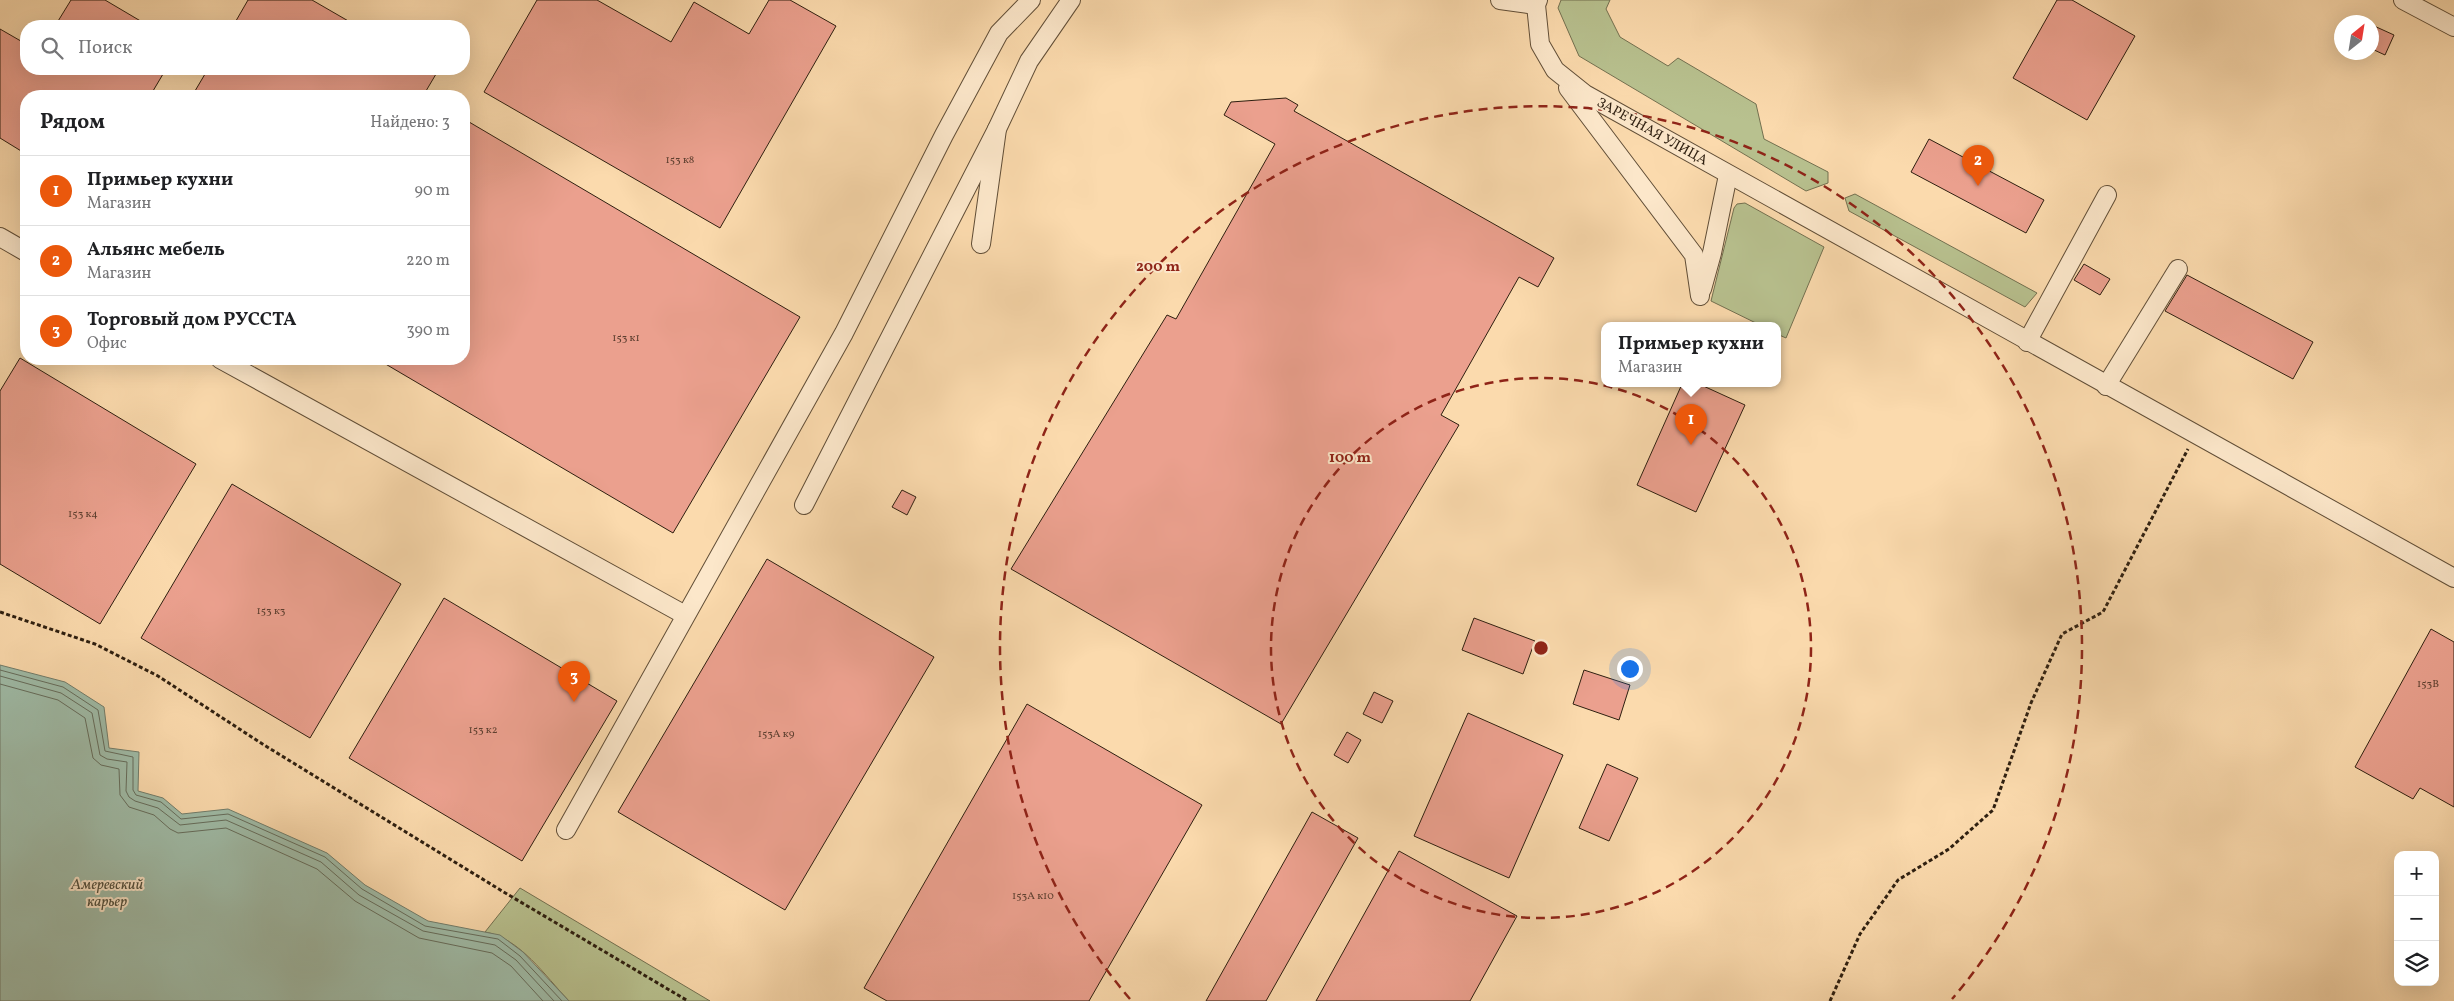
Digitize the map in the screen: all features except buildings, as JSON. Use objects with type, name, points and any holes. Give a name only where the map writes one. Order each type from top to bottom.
[{"type":"street","points":[[566,830],[844,333],[944,135],[999,33],[1031,0]]},
{"type":"street","points":[[804,505],[997,129],[1029,61],[1071,0]]},
{"type":"street","points":[[1500,0],[1536,2]]},
{"type":"street","points":[[2403,0],[2454,27]]},
{"type":"street","name":"ЗАРЕЧНАЯ УЛИЦА","points":[[1536,2],[1540,44],[1555,70],[1585,94],[2027,342],[2454,578]]},
{"type":"street","points":[[1555,70],[1694,255],[1700,296],[1712,253],[1728,175]]},
{"type":"street","points":[[981,244],[997,129]]},
{"type":"street","points":[[2027,342],[2107,195]]},
{"type":"street","points":[[0,237],[20,249]]},
{"type":"street","points":[[2106,386],[2178,269]]},
{"type":"street","points":[[231,365],[685,615]]},
{"type":"path","points":[[1830,1001],[1860,934],[1898,880],[1949,850],[1993,810],[2031,703],[2062,634],[2103,612],[2195,435]]},
{"type":"path","points":[[0,612],[95,644],[158,676],[264,745],[442,855],[688,1001]]},
{"type":"green space","points":[[1561,0],[1610,0],[1606,9],[1620,37],[1668,66],[1678,58],[1756,104],[1764,139],[1828,172],[1828,183],[1806,191],[1579,56],[1558,8]]},
{"type":"green space","points":[[1855,194],[2037,293],[2025,307],[1849,211],[1845,198]]},
{"type":"green space","points":[[1745,203],[1824,247],[1786,338],[1781,336],[1781,322],[1754,322],[1711,301],[1734,208],[1737,204]]},
{"type":"green space","points":[[520,888],[710,1001],[569,1001],[521,950],[498,936],[485,932]]},
{"type":"water","name":"Амеревский карьер","points":[[0,665],[65,682],[104,707],[109,748],[139,752],[138,791],[163,798],[182,814],[228,809],[327,853],[365,885],[428,921],[500,935],[523,952],[569,1001],[0,1001]]},
{"type":"place","name":"Альянс мебель","points":[[1978,186]]},
{"type":"place","name":"Примьер кухни","points":[[1691,445]]},
{"type":"place","name":"Торговый дом РУССТА","points":[[574,702]]}]
